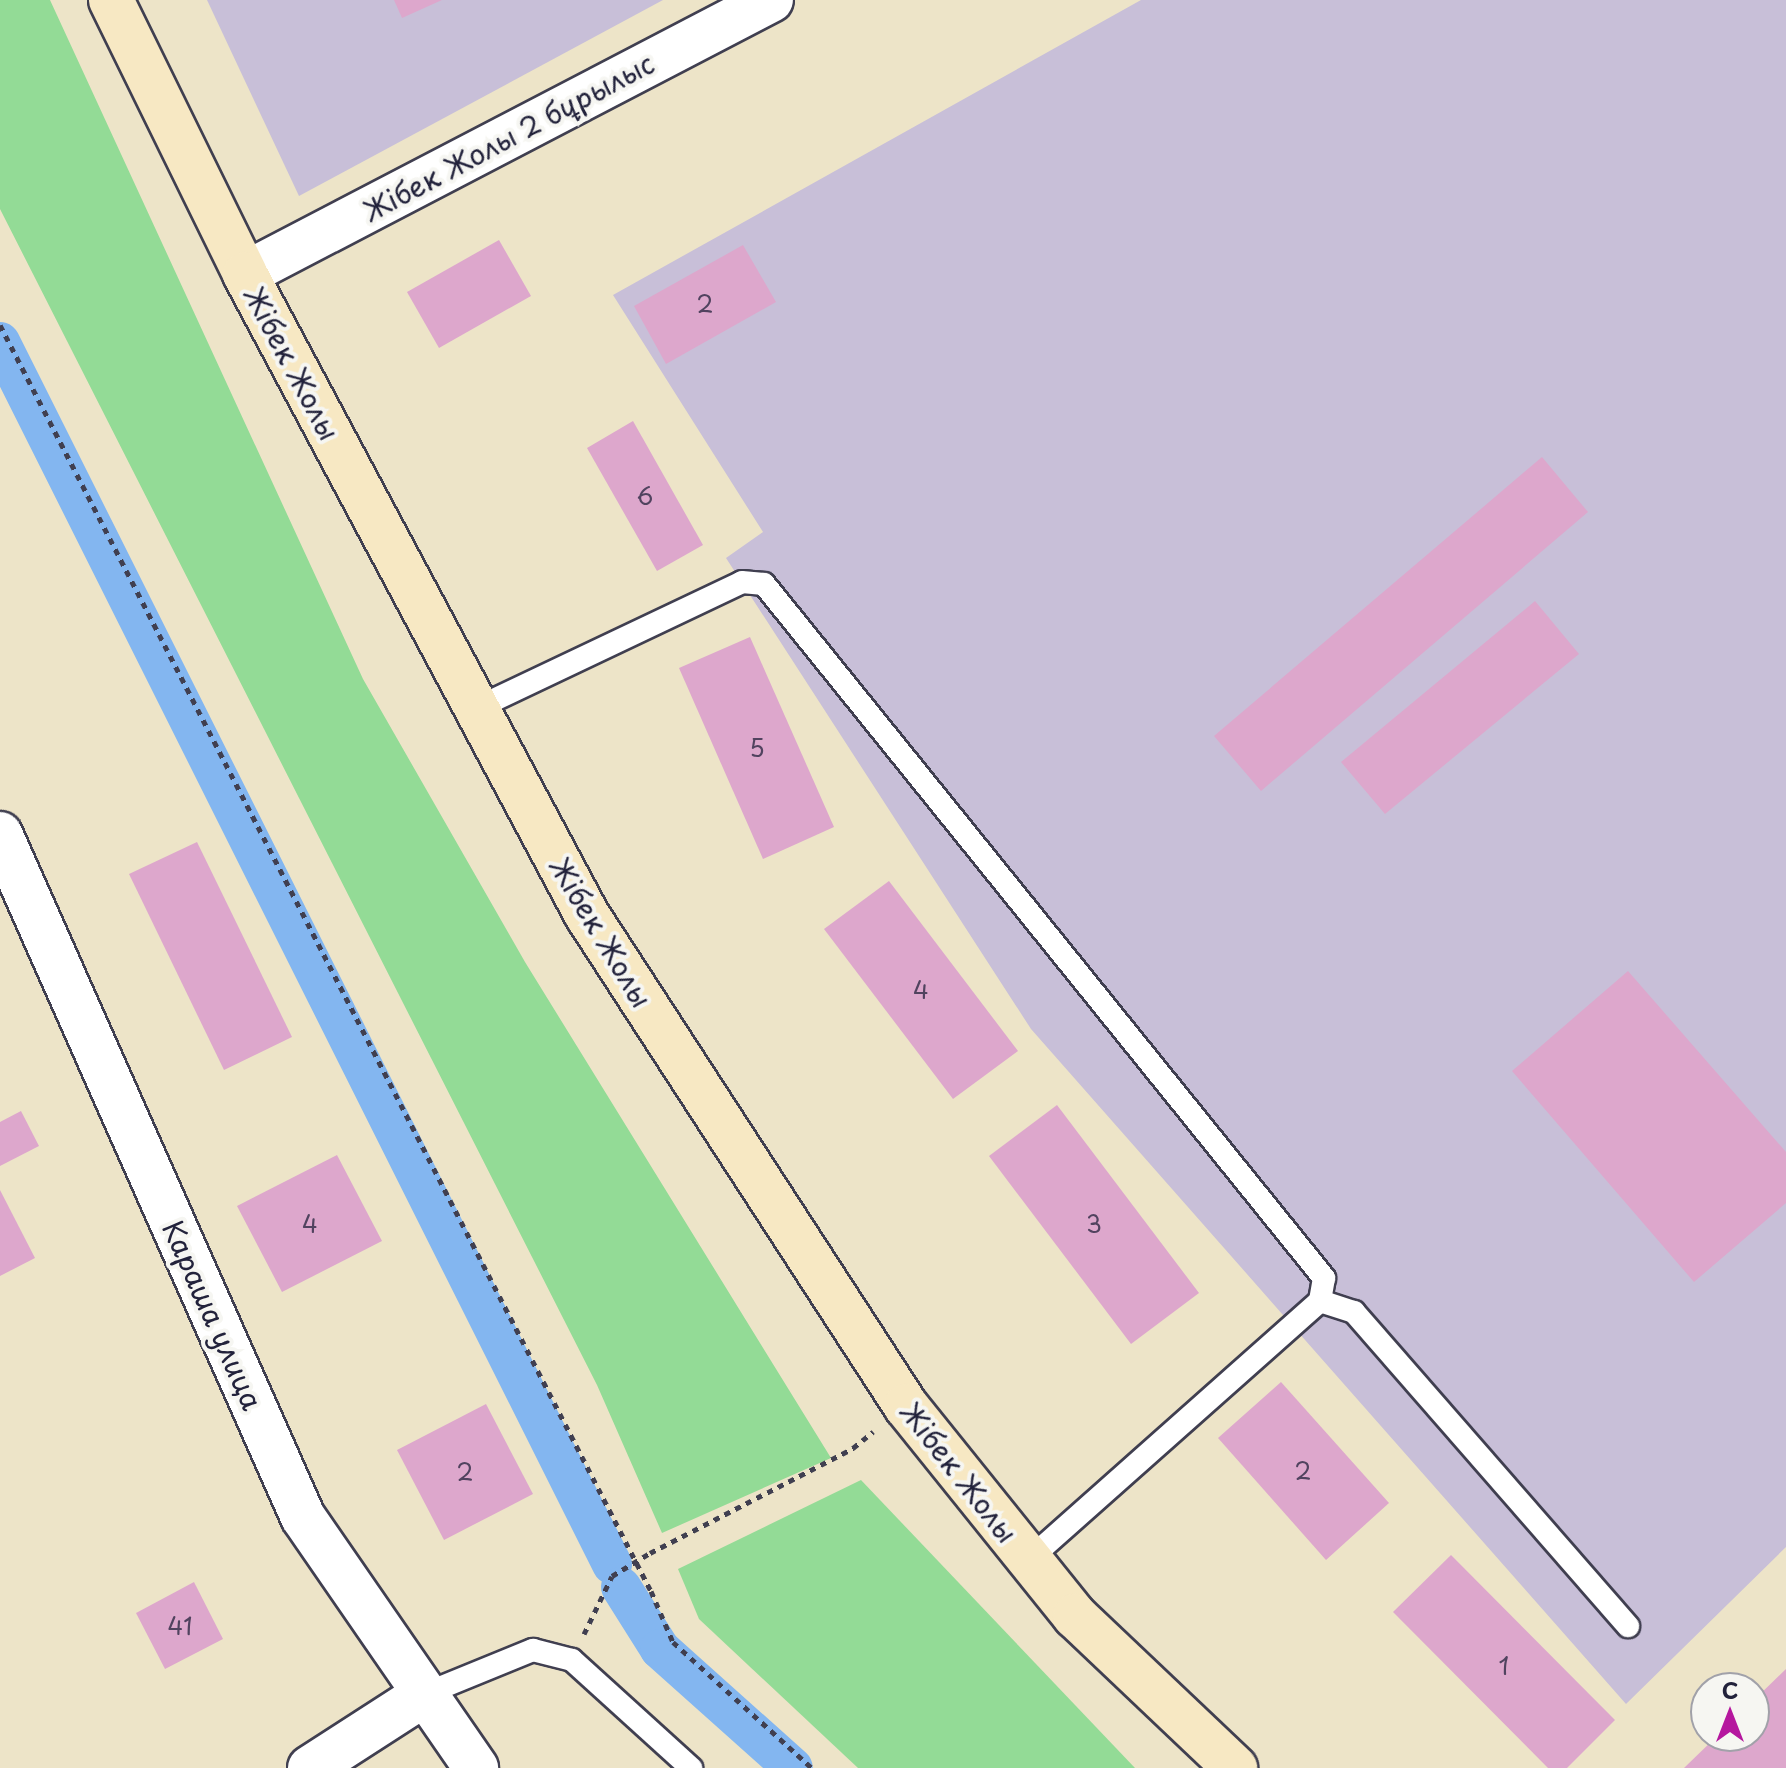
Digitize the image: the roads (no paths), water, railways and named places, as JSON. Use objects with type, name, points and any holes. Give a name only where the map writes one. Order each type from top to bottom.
[{"type":"main road","name":"Жібек Жолы","points":[[111,0],[245,274],[587,915],[906,1406],[1075,1616],[1235,1768]]},
{"type":"street","name":"Жібек Жолы 2 бұрылыс","points":[[245,274],[771,0]]},
{"type":"street","name":"Караша улица","points":[[0,834],[303,1517],[476,1768]]},
{"type":"street","points":[[310,1768],[425,1694]]},
{"type":"lane","points":[[477,708],[742,582],[764,584],[1324,1278],[1320,1301],[1029,1559]]},
{"type":"lane","points":[[1320,1301],[1354,1312],[1628,1626]]},
{"type":"lane","points":[[425,1694],[533,1650],[572,1660],[691,1768]]},
{"type":"waterway","points":[[0,342],[612,1564]]},
{"type":"waterway","points":[[621,1587],[660,1649],[793,1768]]}]
